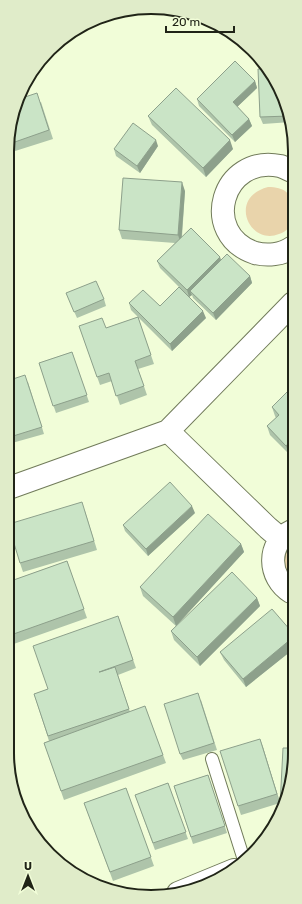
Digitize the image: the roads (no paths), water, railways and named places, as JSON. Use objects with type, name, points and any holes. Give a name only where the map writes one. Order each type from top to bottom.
[{"type":"street","points":[[288,169],[281,166],[265,164],[250,168],[237,177],[228,188],[223,202],[223,216],[227,230],[236,242],[247,250],[261,254],[276,254],[288,251]]},
{"type":"street","points":[[14,486],[168,431],[288,308]]},
{"type":"street","points":[[168,431],[268,528],[286,535],[275,550],[272,561],[275,573],[280,583],[288,590]]},
{"type":"lane","points":[[212,759],[242,855]]}]
